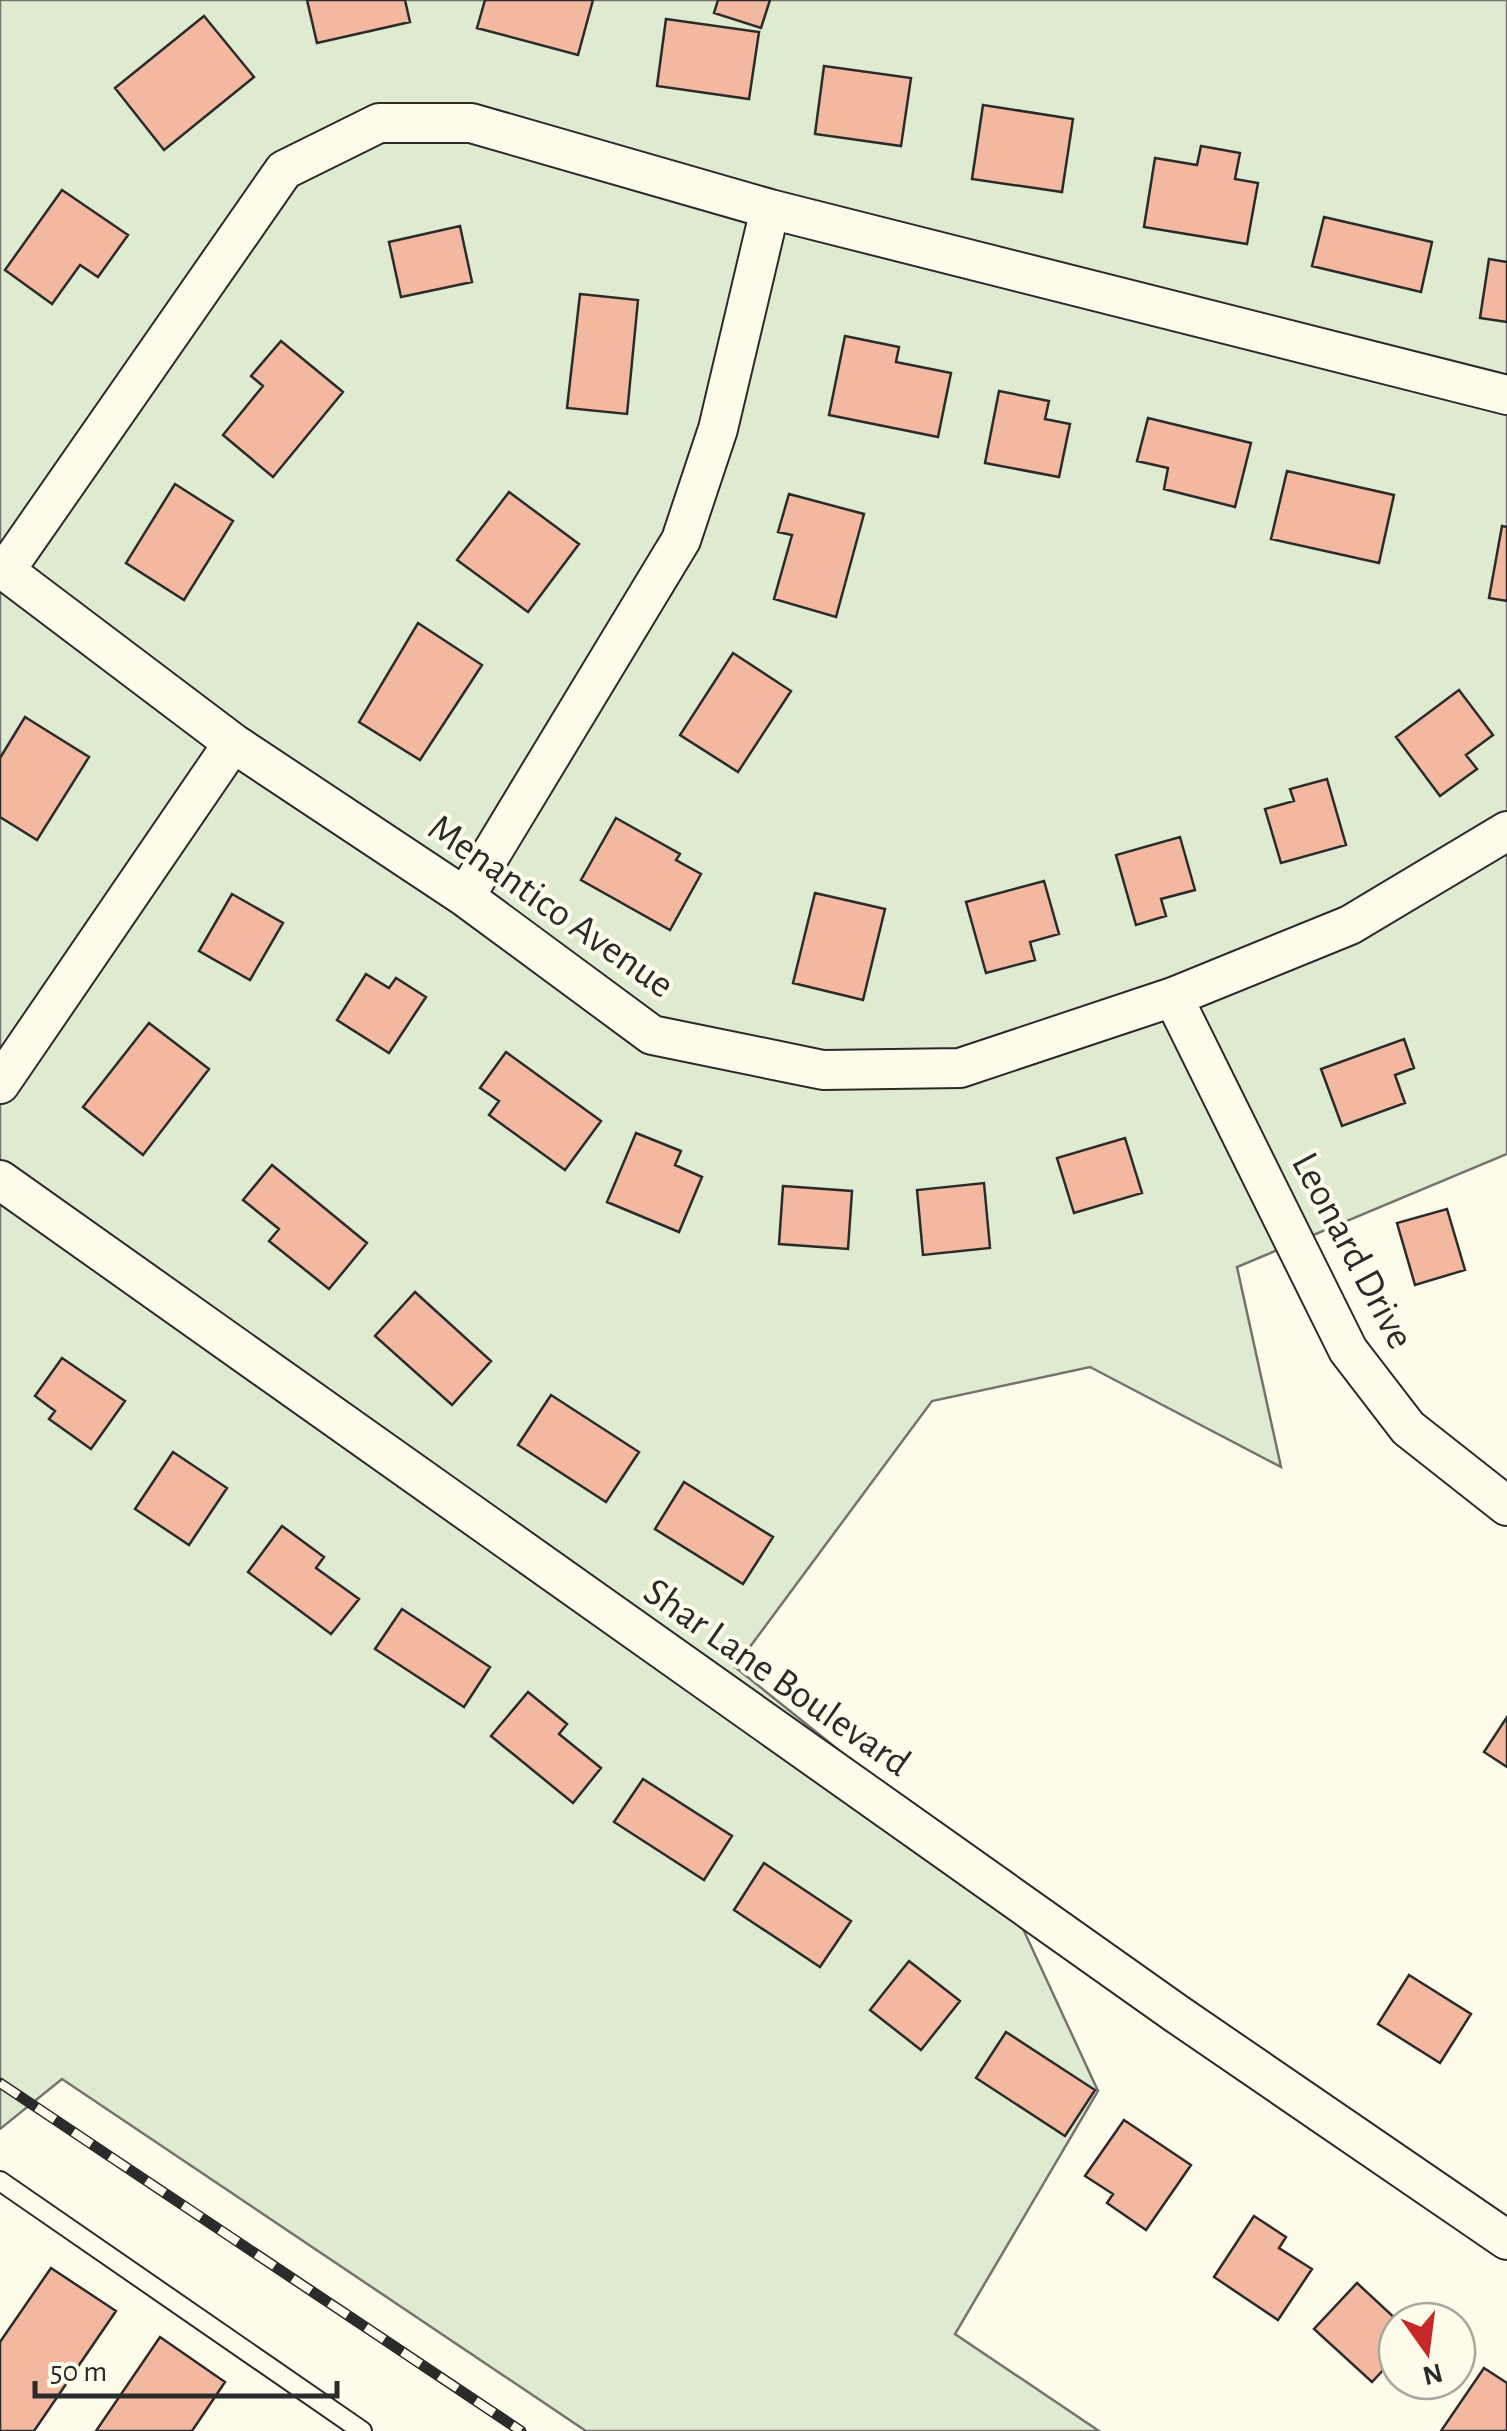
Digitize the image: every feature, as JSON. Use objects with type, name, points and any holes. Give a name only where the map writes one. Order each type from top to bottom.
[{"type":"street","points":[[3,569],[284,170],[378,123],[471,123],[770,210],[1507,395]]},
{"type":"street","points":[[465,897],[682,540],[718,430],[770,210]]},
{"type":"street","name":"Menantico Avenue","points":[[3,569],[234,743],[465,897],[652,1034],[823,1070],[960,1068],[1174,997],[1350,925],[1507,831]]},
{"type":"street","points":[[0,1084],[234,743]]},
{"type":"street","name":"Leonard Drive","points":[[1174,997],[1348,1350],[1408,1428],[1507,1506]]},
{"type":"street","name":"Shar Lane Boulevard","points":[[0,1180],[1177,2014],[1507,2240]]},
{"type":"lane","points":[[0,2180],[362,2431]]},
{"type":"green space","points":[[0,0],[1507,0],[1507,1154],[1237,1267],[1281,1467],[1090,1367],[932,1401],[735,1667],[1000,1879],[1098,2091],[955,2334],[1099,2431],[586,2431],[62,2079],[0,2129]]},
{"type":"building","points":[[307,0],[405,0],[410,22],[317,43]]},
{"type":"building","points":[[485,0],[593,0],[578,55],[477,28]]},
{"type":"building","points":[[718,0],[770,0],[761,28],[714,13]]},
{"type":"building","points":[[204,16],[254,77],[164,150],[115,88]]},
{"type":"building","points":[[666,19],[759,32],[749,99],[657,86]]},
{"type":"building","points":[[824,66],[911,78],[901,146],[815,134]]},
{"type":"building","points":[[983,105],[1073,119],[1062,192],[972,179]]},
{"type":"building","points":[[1201,146],[1240,153],[1235,179],[1258,183],[1247,244],[1144,227],[1155,158],[1197,165]]},
{"type":"building","points":[[62,190],[128,235],[98,277],[80,265],[52,304],[5,270]]},
{"type":"building","points":[[1324,217],[1432,242],[1421,292],[1312,266]]},
{"type":"building","points":[[460,226],[472,282],[401,297],[389,242]]},
{"type":"building","points":[[1489,259],[1507,262],[1507,322],[1480,318]]},
{"type":"building","points":[[580,294],[638,300],[627,414],[567,408]]},
{"type":"building","points":[[845,336],[899,347],[896,362],[951,373],[938,437],[829,415]]},
{"type":"building","points":[[281,341],[343,392],[273,477],[223,435],[263,386],[251,376]]},
{"type":"building","points":[[999,391],[1049,401],[1045,419],[1070,424],[1059,477],[985,463]]},
{"type":"building","points":[[1148,418],[1251,443],[1235,507],[1164,489],[1168,468],[1137,461]]},
{"type":"building","points":[[1287,471],[1394,495],[1379,563],[1271,539]]},
{"type":"building","points":[[175,484],[233,521],[184,600],[126,563]]},
{"type":"building","points":[[509,492],[579,544],[528,612],[457,560]]},
{"type":"building","points":[[789,494],[864,514],[836,617],[774,599],[792,535],[778,532]]},
{"type":"building","points":[[1502,526],[1507,527],[1507,601],[1489,598]]},
{"type":"building","points":[[418,623],[482,665],[420,760],[359,722]]},
{"type":"building","points":[[733,653],[791,691],[738,772],[680,735]]},
{"type":"building","points":[[1459,690],[1493,735],[1466,755],[1477,769],[1440,796],[1396,737]]},
{"type":"building","points":[[25,717],[89,757],[37,840],[0,817],[0,758]]},
{"type":"building","points":[[1327,779],[1346,845],[1281,863],[1265,809],[1294,801],[1290,789]]},
{"type":"building","points":[[616,818],[680,854],[676,860],[701,874],[670,930],[581,880]]},
{"type":"building","points":[[1180,837],[1195,890],[1161,899],[1166,916],[1136,925],[1116,855]]},
{"type":"building","points":[[1044,881],[1059,934],[1030,942],[1035,960],[986,973],[966,902]]},
{"type":"building","points":[[815,893],[885,909],[863,1000],[793,983]]},
{"type":"building","points":[[232,894],[283,923],[250,980],[199,951]]},
{"type":"building","points":[[366,974],[389,988],[396,978],[426,997],[389,1053],[337,1020]]},
{"type":"building","points":[[149,1023],[209,1069],[143,1155],[83,1107]]},
{"type":"building","points":[[1404,1039],[1414,1068],[1395,1075],[1405,1103],[1342,1126],[1321,1069]]},
{"type":"building","points":[[506,1052],[601,1121],[565,1170],[489,1115],[499,1101],[480,1088]]},
{"type":"building","points":[[636,1133],[681,1151],[675,1165],[702,1177],[679,1232],[607,1202]]},
{"type":"building","points":[[1125,1138],[1142,1193],[1074,1213],[1057,1158]]},
{"type":"building","points":[[272,1165],[367,1243],[329,1289],[269,1241],[279,1229],[243,1200]]},
{"type":"building","points":[[984,1183],[990,1248],[923,1255],[917,1190]]},
{"type":"building","points":[[783,1186],[852,1191],[848,1249],[779,1244]]},
{"type":"building","points":[[1447,1209],[1465,1270],[1415,1285],[1397,1223]]},
{"type":"building","points":[[415,1292],[491,1361],[452,1405],[375,1336]]},
{"type":"building","points":[[62,1358],[125,1401],[91,1449],[49,1419],[55,1411],[35,1396]]},
{"type":"building","points":[[551,1395],[639,1452],[606,1502],[518,1445]]},
{"type":"building","points":[[173,1452],[227,1488],[189,1545],[135,1509]]},
{"type":"building","points":[[684,1482],[773,1537],[743,1584],[655,1529]]},
{"type":"building","points":[[282,1526],[324,1557],[316,1568],[359,1599],[331,1634],[248,1572]]},
{"type":"building","points":[[402,1609],[490,1667],[464,1707],[375,1649]]},
{"type":"building","points":[[528,1692],[567,1724],[559,1734],[601,1768],[573,1803],[491,1736]]},
{"type":"building","points":[[1507,1717],[1507,1767],[1484,1752]]},
{"type":"building","points":[[643,1779],[732,1836],[704,1880],[614,1822]]},
{"type":"building","points":[[764,1863],[851,1921],[820,1967],[734,1910]]},
{"type":"building","points":[[909,1961],[960,2001],[921,2050],[870,2010]]},
{"type":"building","points":[[1409,1975],[1471,2014],[1440,2063],[1378,2024]]},
{"type":"building","points":[[1006,2032],[1095,2090],[1065,2136],[976,2078]]},
{"type":"building","points":[[1124,2120],[1191,2165],[1146,2230],[1107,2203],[1113,2194],[1085,2176]]},
{"type":"building","points":[[1254,2216],[1286,2237],[1279,2248],[1312,2269],[1278,2320],[1214,2277]]},
{"type":"building","points":[[51,2268],[116,2311],[34,2431],[0,2431],[0,2342]]},
{"type":"building","points":[[1357,2283],[1377,2302],[1377,2377],[1372,2382],[1314,2329]]},
{"type":"building","points":[[160,2337],[225,2382],[192,2431],[96,2431]]},
{"type":"building","points":[[1484,2368],[1507,2383],[1507,2431],[1441,2431],[1461,2401],[1477,2401],[1477,2378]]},
{"type":"railway","points":[[0,2083],[521,2431]]}]
